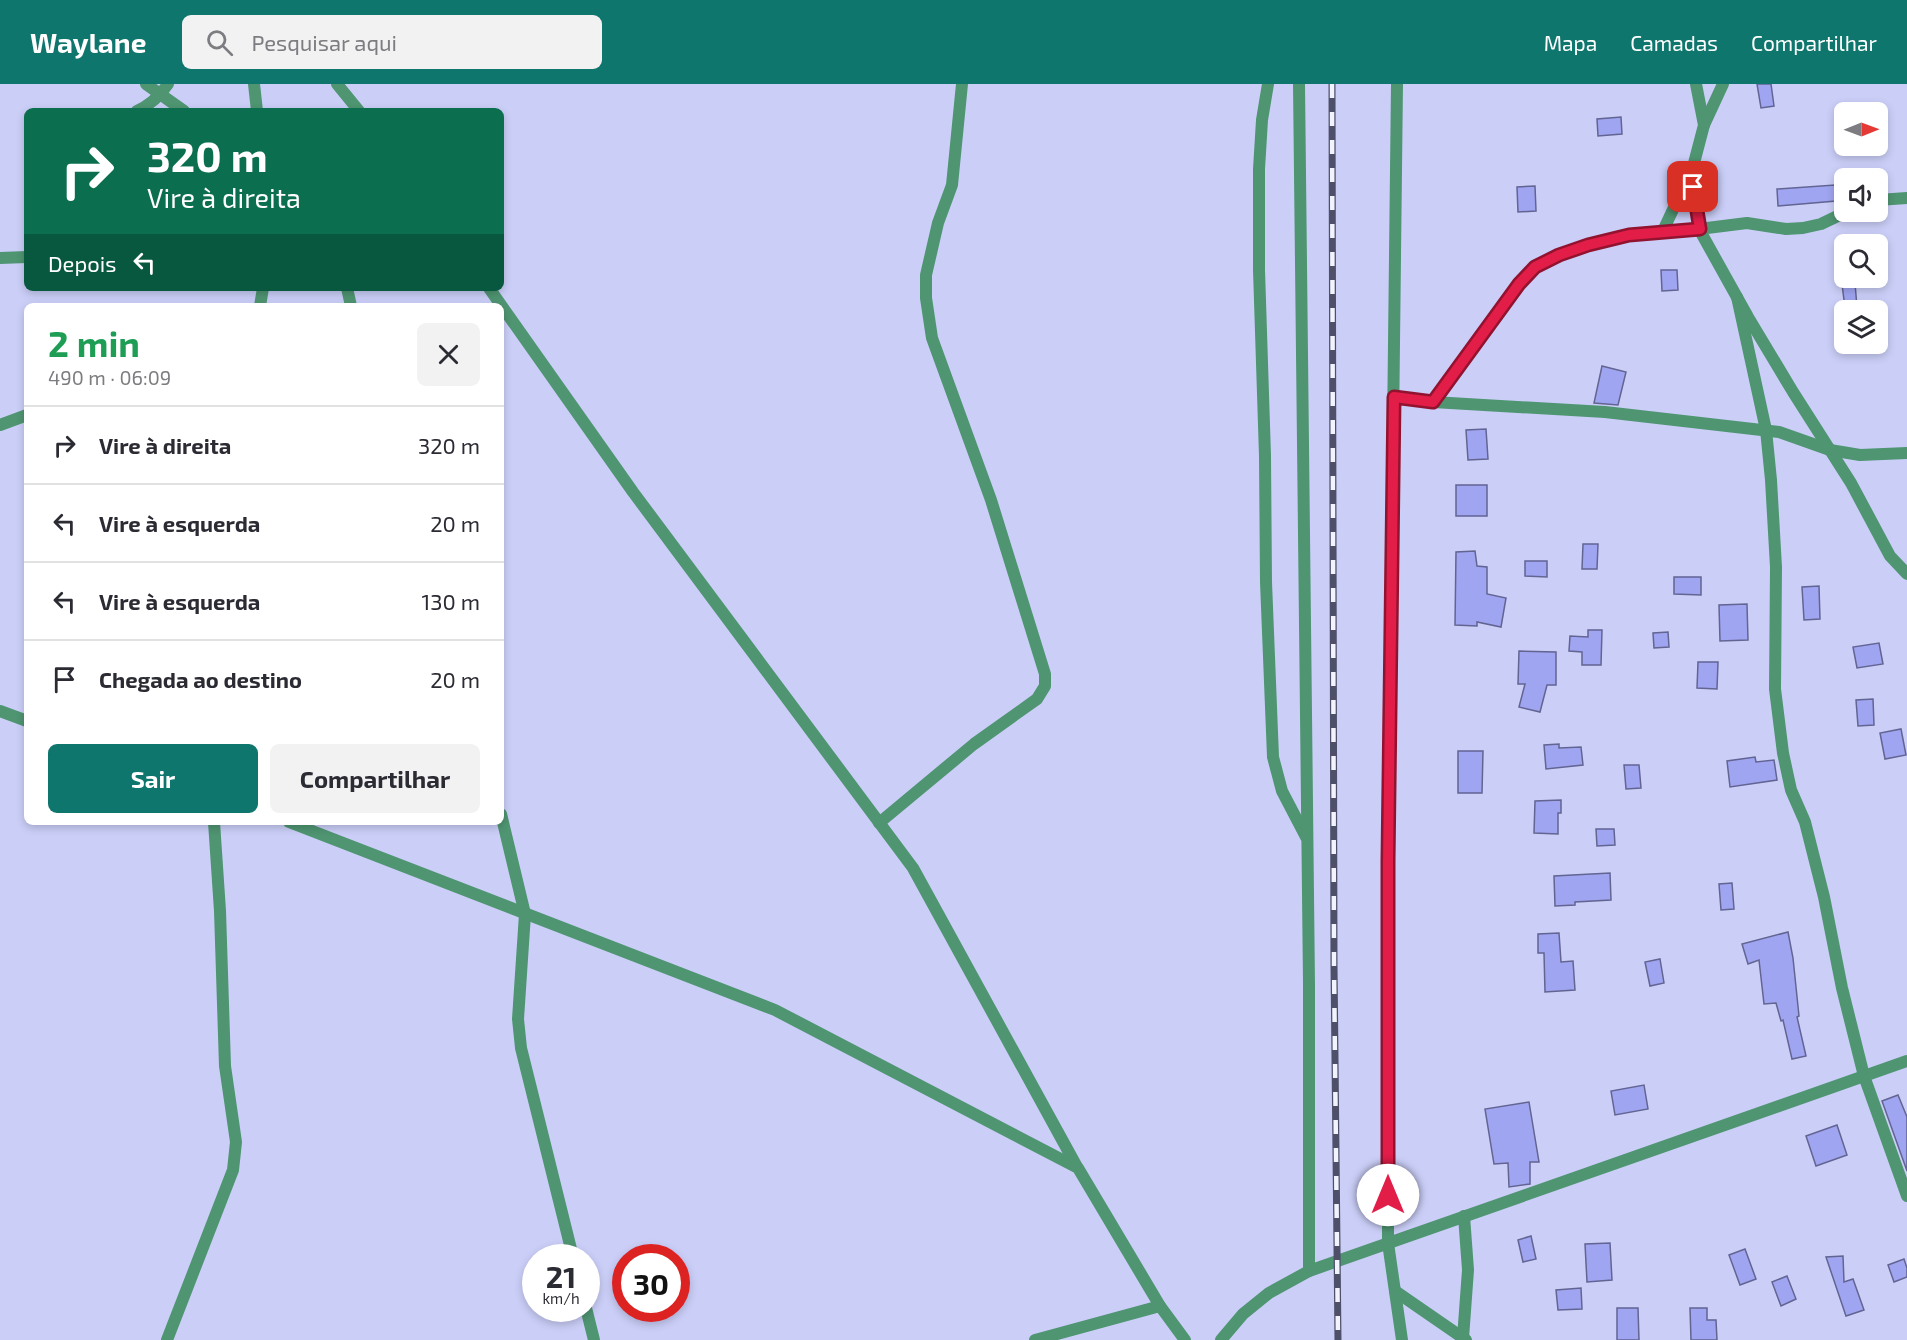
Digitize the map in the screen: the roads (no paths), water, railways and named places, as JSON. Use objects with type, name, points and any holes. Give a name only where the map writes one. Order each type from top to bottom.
[{"type":"street","points":[[146,84],[165,89],[181,108]]},
{"type":"street","points":[[254,84],[257,108]]},
{"type":"street","points":[[337,84],[357,108]]},
{"type":"street","points":[[342,84],[350,99]]},
{"type":"street","points":[[879,823],[974,744],[1037,699],[1045,686],[1046,674],[1015,573],[932,338],[926,298],[926,274],[938,223],[952,185],[962,84]]},
{"type":"street","points":[[1268,84],[1262,120],[1259,169],[1259,270],[1265,456],[1266,582],[1273,757],[1282,790],[1307,838]]},
{"type":"street","points":[[1299,84],[1309,1271]]},
{"type":"street","points":[[1397,84],[1388,861],[1388,1243],[1402,1340]]},
{"type":"street","points":[[1696,84],[1704,124]]},
{"type":"street","points":[[1662,233],[1693,167],[1704,124],[1723,84]]},
{"type":"street","points":[[144,108],[165,89]]},
{"type":"street","points":[[1693,167],[1693,187],[1700,229],[1737,297],[1851,483],[1890,556],[1907,574]]},
{"type":"street","points":[[1888,199],[1907,198]]},
{"type":"street","points":[[1433,402],[1519,284],[1535,267],[1559,255],[1629,235],[1747,223],[1786,229],[1803,228],[1821,224],[1834,218]]},
{"type":"street","points":[[0,258],[24,257]]},
{"type":"street","points":[[1737,297],[1766,430],[1776,567],[1775,689],[1783,753],[1791,790],[1804,822],[1824,897],[1842,988],[1864,1077],[1907,1196]]},
{"type":"street","points":[[504,309],[633,492],[913,868],[1078,1168],[1160,1306],[1185,1340]]},
{"type":"street","points":[[1394,397],[1433,402],[1605,412],[1779,432],[1830,450],[1860,455],[1907,453]]},
{"type":"street","points":[[0,425],[24,416]]},
{"type":"street","points":[[0,711],[24,721]]},
{"type":"street","points":[[167,1340],[201,1248],[225,1192],[235,1158],[236,1142],[225,1066],[220,911],[214,825]]},
{"type":"street","points":[[298,825],[775,1010],[1078,1168]]},
{"type":"street","points":[[504,825],[525,914],[518,1019],[521,1048],[570,1244]]},
{"type":"street","points":[[1221,1340],[1243,1314],[1269,1293],[1309,1271],[1907,1061]]},
{"type":"street","points":[[1464,1216],[1468,1270],[1464,1339]]},
{"type":"street","points":[[1395,1291],[1464,1339]]},
{"type":"street","points":[[1035,1340],[1160,1306]]},
{"type":"street","points":[[590,1322],[594,1340]]},
{"type":"railway","points":[[1332,84],[1334,965],[1338,1340]]}]
